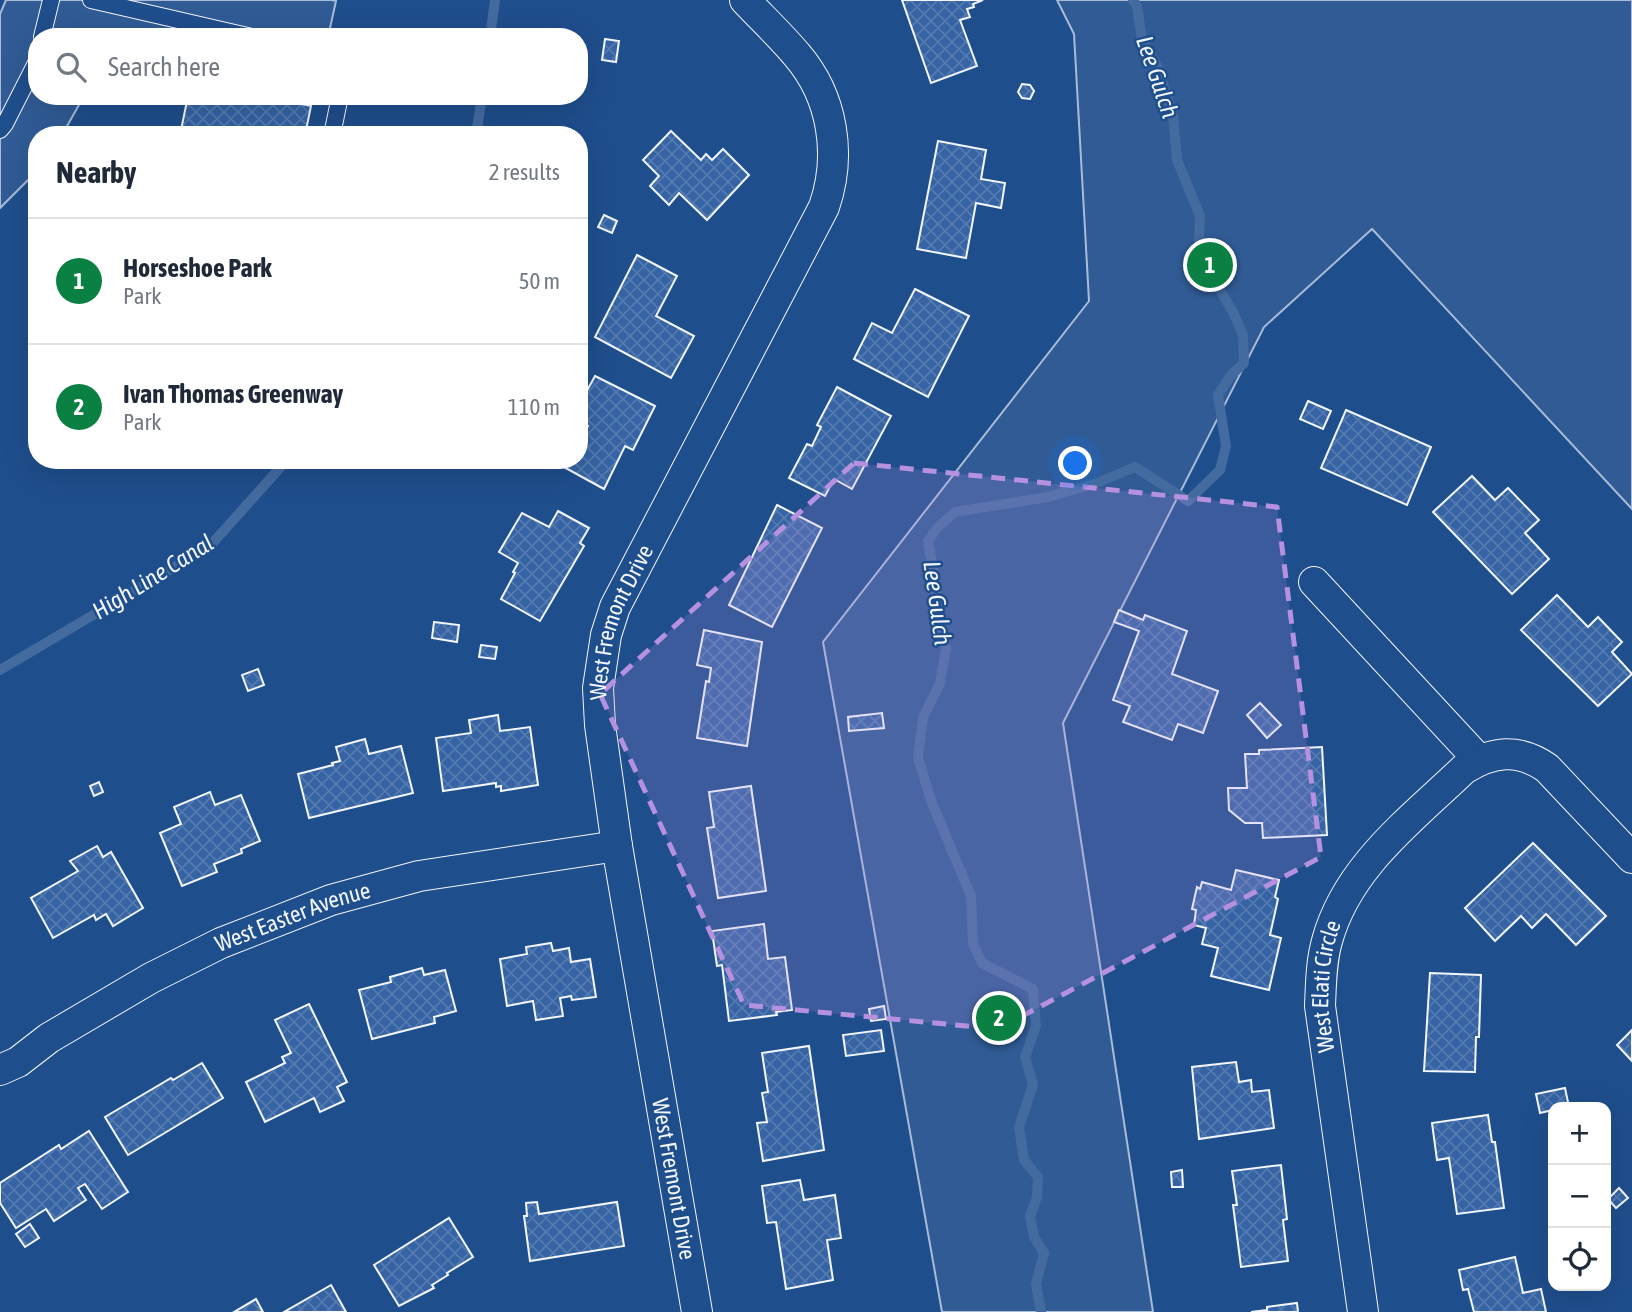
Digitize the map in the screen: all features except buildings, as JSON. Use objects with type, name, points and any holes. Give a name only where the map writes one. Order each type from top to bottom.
[{"type":"street","name":"West Fremont Drive","points":[[697,1312],[617,846],[600,725],[598,688],[606,635],[615,607],[824,207],[831,187],[835,155],[831,124],[817,84],[799,56],[745,0]]},
{"type":"street","points":[[1314,582],[1479,760]]},
{"type":"street","name":"West Elati Circle","points":[[1363,1312],[1320,1006],[1326,942],[1347,892],[1369,861],[1464,769],[1479,760],[1504,753],[1534,759],[1547,768],[1632,858]]},
{"type":"street","name":"West Easter Avenue","points":[[0,1070],[18,1062],[50,1038],[151,978],[221,943],[331,900],[419,876],[617,846]]},
{"type":"lane","points":[[44,28],[51,0]]},
{"type":"lane","points":[[91,0],[213,28]]},
{"type":"lane","points":[[0,130],[28,79]]},
{"type":"lane","points":[[334,126],[338,105]]},
{"type":"highlighted area","points":[[854,463],[1277,507],[1321,857],[998,1029],[744,1005],[600,694]]},
{"type":"shaded area","points":[[6,0],[336,1],[330,28],[28,28],[28,105],[79,105],[67,126],[28,126],[28,180],[0,208],[0,14]]},
{"type":"shaded area","points":[[1057,0],[1632,0],[1632,509],[1372,229],[1264,327],[1063,723],[1153,1312],[942,1312],[823,642],[1089,301],[1074,34]]},
{"type":"waterway","name":"High Line Canal","points":[[491,28],[495,0]]},
{"type":"waterway","name":"Lee Gulch","points":[[1041,1312],[1036,1284],[1044,1253],[1034,1237],[1030,1216],[1037,1197],[1038,1177],[1024,1160],[1019,1127],[1033,1085],[1025,1057],[1036,1026],[1033,989],[982,963],[973,944],[971,896],[932,803],[918,758],[923,717],[940,683],[946,649],[936,622],[936,586],[928,541],[937,528],[955,512],[1048,497],[1097,483],[1135,467],[1188,501],[1220,470],[1226,446],[1218,395],[1231,375],[1244,363],[1243,335],[1209,271],[1199,240],[1200,216],[1177,160],[1173,115],[1157,66],[1142,39],[1137,6],[1133,0]]},
{"type":"waterway","name":"High Line Canal","points":[[477,126],[481,105]]},
{"type":"waterway","name":"High Line Canal","points":[[0,670],[210,546],[279,469]]},
{"type":"place","name":"Horseshoe Park","points":[[1210,265]]},
{"type":"place","name":"Ivan Thomas Greenway","points":[[999,1018]]}]
